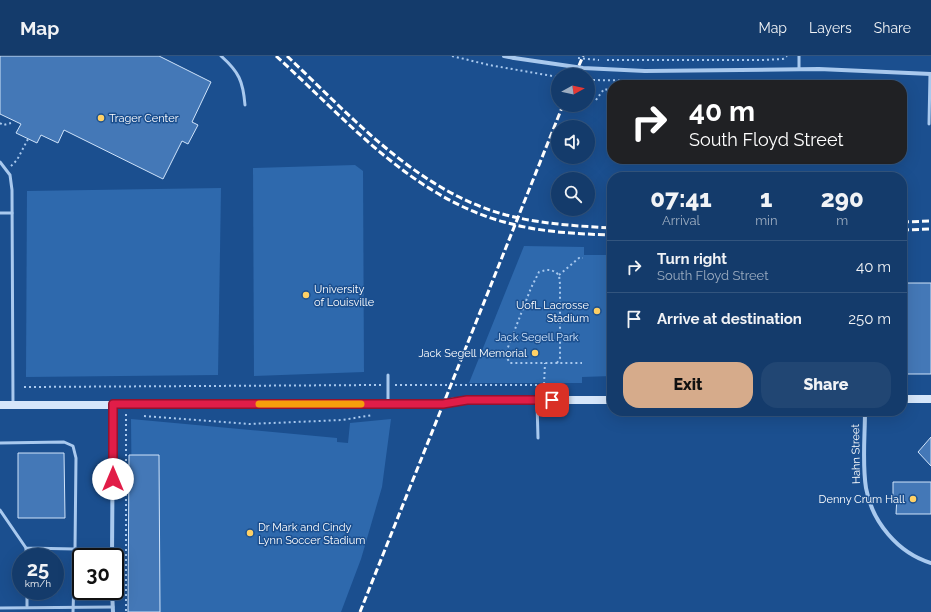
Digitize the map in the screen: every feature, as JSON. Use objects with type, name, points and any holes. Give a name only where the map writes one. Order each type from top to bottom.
[{"type":"street","points":[[504,56],[548,64],[614,70],[852,70],[931,74]]},
{"type":"street","points":[[907,399],[931,399]]},
{"type":"street","points":[[0,405],[443,404],[467,400],[607,400]]},
{"type":"street","points":[[112,548],[113,404]]},
{"type":"street","name":"Hahn Street","points":[[864,416],[866,487],[874,513],[880,524],[899,545],[910,554],[931,563]]},
{"type":"street","points":[[113,600],[113,612]]},
{"type":"lane","points":[[221,56],[230,64],[242,81],[245,105]]},
{"type":"lane","points":[[799,56],[799,70]]},
{"type":"lane","points":[[929,124],[931,74]]},
{"type":"lane","points":[[0,162],[10,175],[11,182],[12,405]]},
{"type":"lane","points":[[0,213],[12,213]]},
{"type":"lane","points":[[388,375],[388,404]]},
{"type":"lane","points":[[536,400],[538,438]]},
{"type":"lane","points":[[0,443],[64,442],[74,446],[76,458],[75,548]]},
{"type":"lane","points":[[0,510],[26,548]]},
{"type":"lane","points":[[27,600],[27,606]]},
{"type":"lane","points":[[73,600],[73,612]]},
{"type":"lane","points":[[0,608],[27,606],[113,606]]},
{"type":"path","points":[[452,56],[489,65],[551,76]]},
{"type":"path","points":[[578,58],[626,61],[762,60],[783,59],[788,56]]},
{"type":"path","points":[[595,80],[607,80]]},
{"type":"path","points":[[596,100],[604,89],[607,90]]},
{"type":"path","points":[[0,123],[3,125],[11,123]]},
{"type":"path","points":[[5,168],[11,166],[17,160],[28,139]]},
{"type":"path","points":[[557,363],[560,358],[559,275],[578,258],[583,258]]},
{"type":"path","points":[[559,275],[553,270],[547,269],[539,272],[531,288],[506,355],[510,363],[582,363]]},
{"type":"path","points":[[24,387],[544,385],[545,363]]},
{"type":"path","points":[[126,612],[125,414],[133,415]]},
{"type":"path","points":[[140,416],[249,424],[342,420],[380,414]]},
{"type":"green space","points":[[355,165],[363,171],[364,372],[254,376],[253,168]]},
{"type":"green space","points":[[221,188],[218,375],[26,377],[27,191]]},
{"type":"green space","name":"Jack Segell Park","points":[[524,246],[584,247],[584,255],[607,255],[607,376],[582,377],[582,383],[469,383]]},
{"type":"green space","name":"Dr Mark and Cindy Lynn Soccer Stadium","points":[[131,419],[337,438],[337,442],[348,443],[350,423],[391,419],[382,487],[361,559],[341,612],[133,612]]},
{"type":"building","name":"Trager Center","points":[[0,56],[159,56],[211,82],[192,122],[198,125],[188,144],[182,141],[163,179],[64,130],[58,143],[41,135],[37,143],[16,133],[21,124],[0,114]]},
{"type":"building","points":[[907,283],[931,283],[931,374],[907,374]]},
{"type":"building","points":[[931,437],[931,466],[918,452]]},
{"type":"building","points":[[18,453],[64,453],[65,518],[18,518]]},
{"type":"building","points":[[129,455],[159,455],[160,612],[128,612]]},
{"type":"building","name":"Denny Crum Hall","points":[[893,482],[931,482],[931,514],[896,514],[897,497],[893,497]]},
{"type":"railway","points":[[276,56],[381,153],[409,175],[439,194],[470,210],[504,222],[558,232],[607,235]]},
{"type":"railway","points":[[287,56],[361,127],[415,170],[443,189],[474,204],[506,215],[545,223],[607,228]]},
{"type":"railway","points":[[578,68],[583,56]]},
{"type":"railway","points":[[360,612],[560,112]]},
{"type":"railway","points":[[907,222],[931,221]]},
{"type":"railway","points":[[907,230],[931,229]]},
{"type":"slow traffic","points":[[259,404],[361,404]]},
{"type":"place","name":"Trager Center","points":[[101,118]]},
{"type":"place","name":"University of Louisville","points":[[306,295]]},
{"type":"place","name":"UofL Lacrosse Stadium","points":[[597,311]]},
{"type":"place","name":"Jack Segell Memorial","points":[[535,353]]},
{"type":"place","name":"Denny Crum Hall","points":[[913,499]]},
{"type":"place","name":"Dr Mark and Cindy Lynn Soccer Stadium","points":[[250,533]]},
{"type":"route","points":[[113,479],[113,404],[443,404],[467,400],[552,400]]}]
